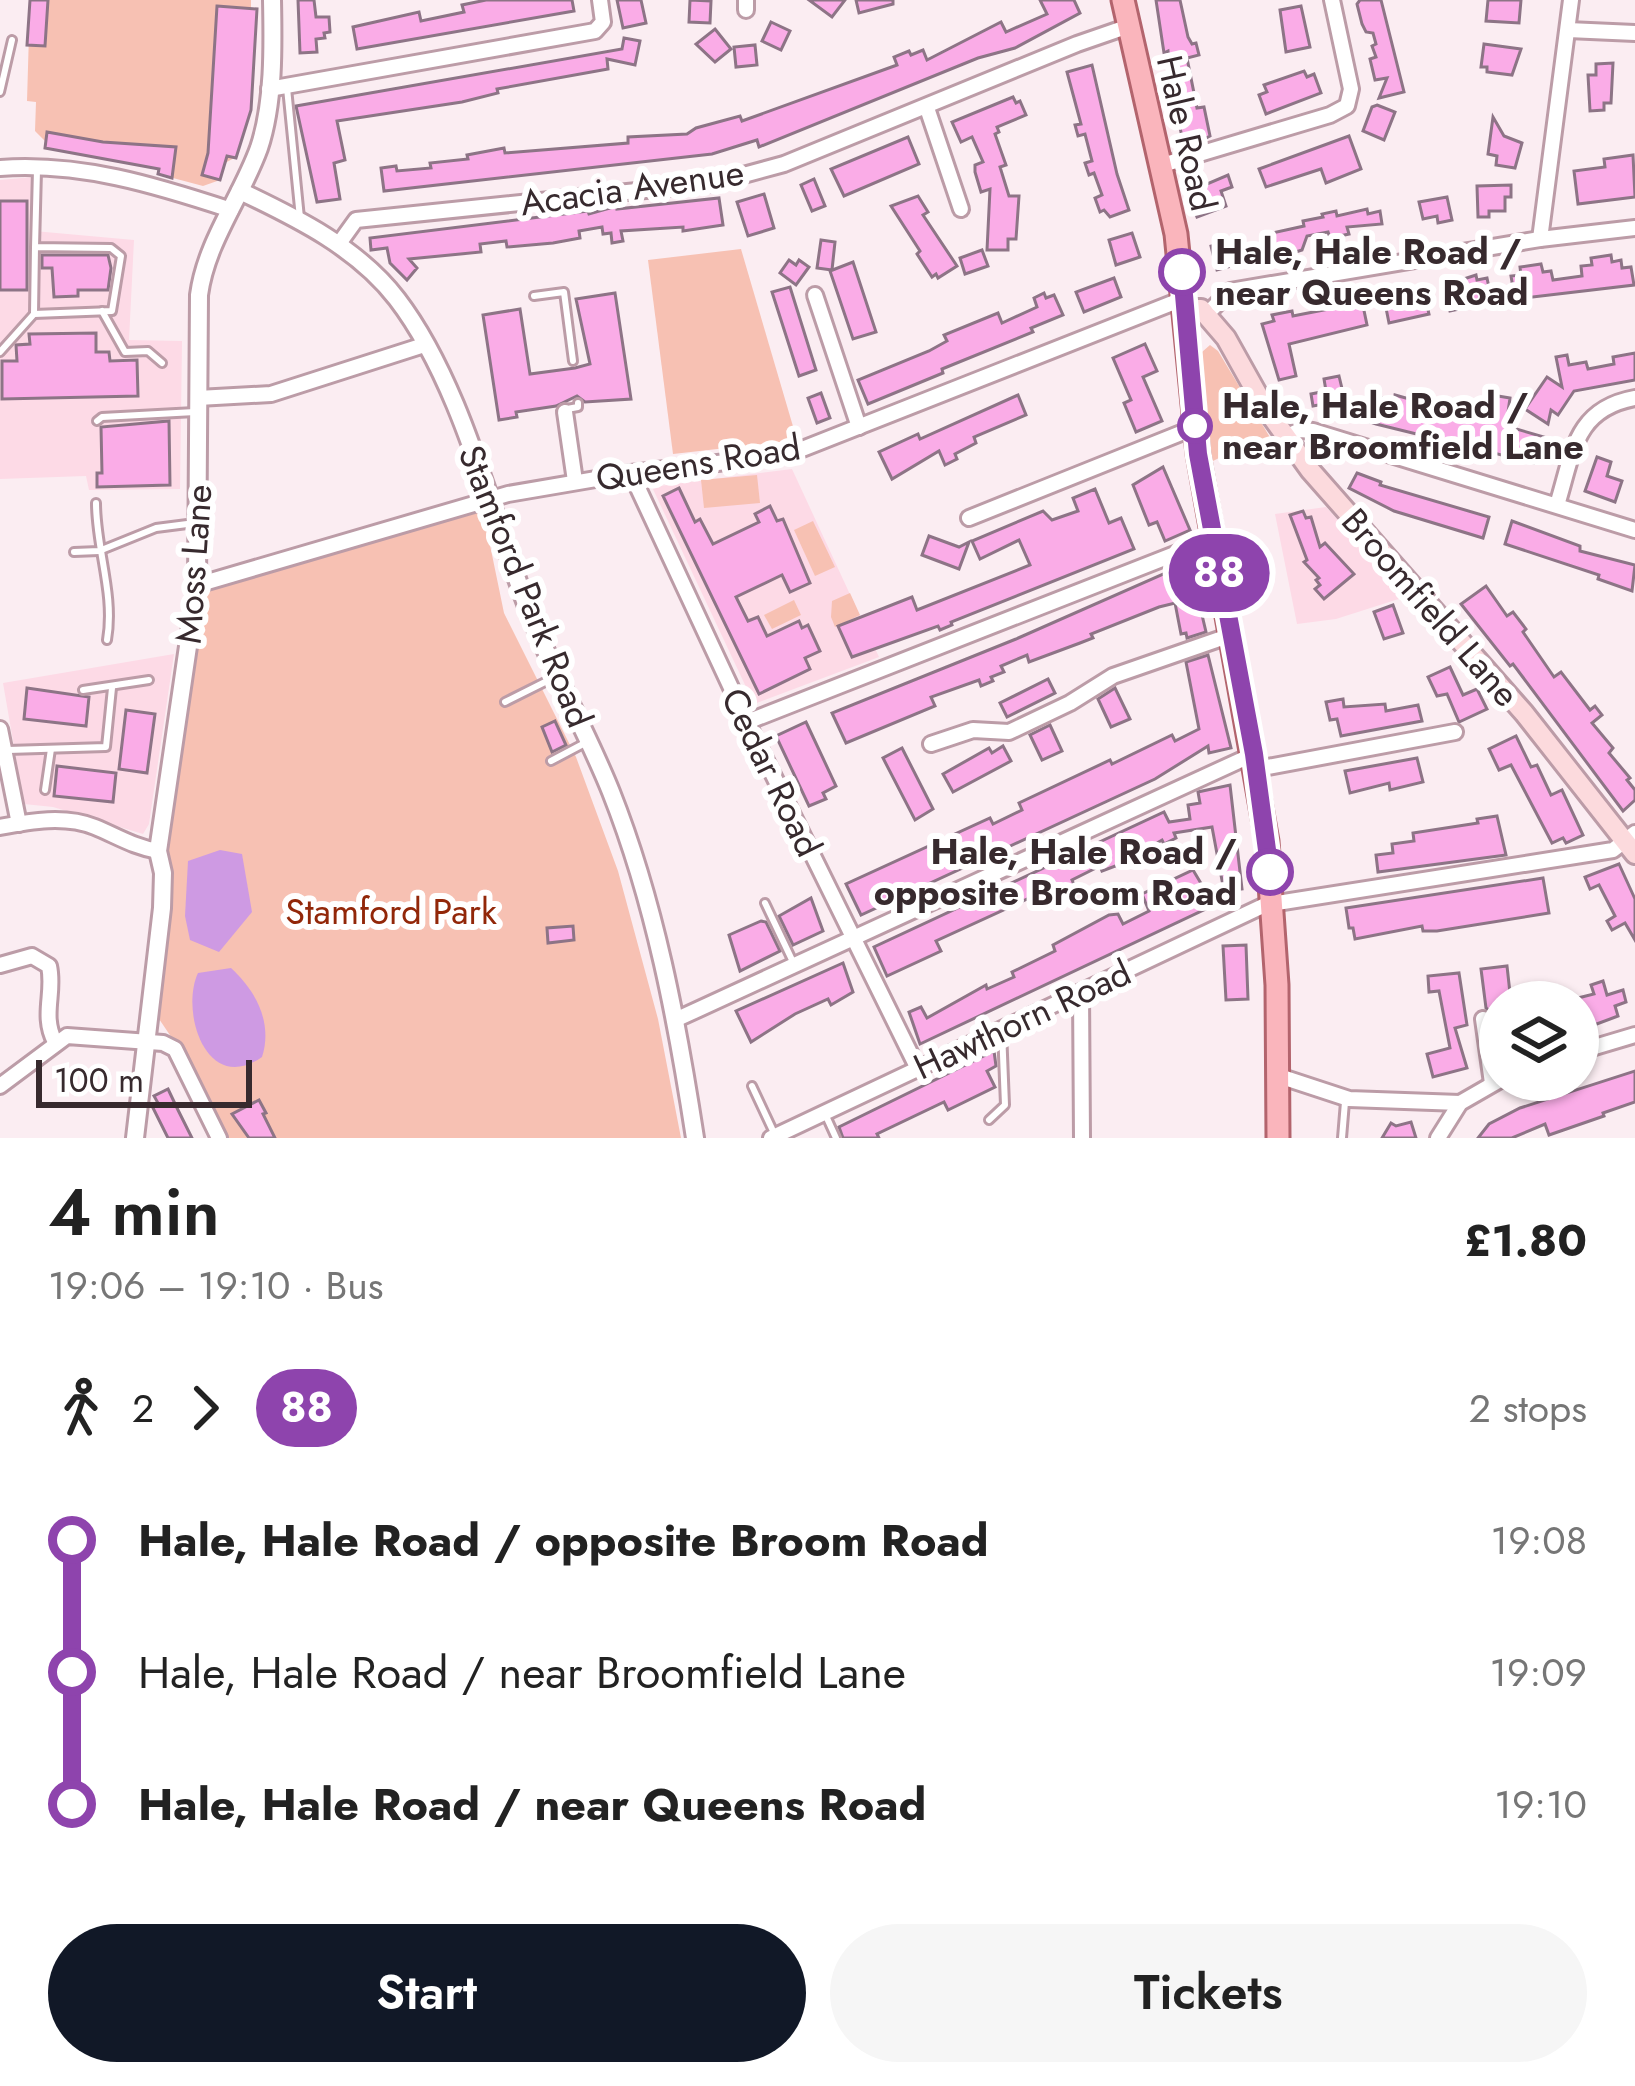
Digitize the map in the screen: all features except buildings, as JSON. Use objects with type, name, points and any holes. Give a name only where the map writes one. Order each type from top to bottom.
[{"type":"main road","name":"Hale Road","points":[[1124,0],[1193,307],[1196,427],[1256,762],[1273,904],[1278,1138]]},
{"type":"main road","name":"Broomfield Lane","points":[[1193,307],[1226,338],[1285,437],[1632,843]]},
{"type":"street","name":"Moss Lane","points":[[135,1138],[162,908],[164,873],[158,851],[197,585],[200,283],[261,140],[278,87],[272,0]]},
{"type":"street","points":[[278,87],[595,32],[603,22],[600,0]]},
{"type":"street","points":[[1159,166],[1348,106],[1351,89],[1332,0]]},
{"type":"street","points":[[1540,239],[1571,0]]},
{"type":"street","name":"Acacia Avenue","points":[[338,245],[356,220],[714,182],[784,164],[1129,26]]},
{"type":"street","points":[[1568,30],[1635,33]]},
{"type":"street","points":[[927,108],[962,209]]},
{"type":"street","points":[[0,168],[37,166],[104,174],[231,210]]},
{"type":"street","name":"Stamford Park Road","points":[[240,191],[338,245],[390,291],[424,345],[490,499],[526,604],[589,741],[635,861],[675,1021],[695,1138]]},
{"type":"street","name":"Queens Road","points":[[197,585],[490,499],[575,481],[787,455],[1231,291],[1540,239],[1635,228]]},
{"type":"street","points":[[815,296],[859,427]]},
{"type":"street","points":[[198,405],[271,394],[424,345]]},
{"type":"street","points":[[1556,505],[1582,427],[1612,402],[1635,398]]},
{"type":"street","points":[[571,407],[575,481]]},
{"type":"street","points":[[969,518],[1196,427]]},
{"type":"street","points":[[1285,437],[1300,430],[1313,431],[1635,530]]},
{"type":"street","name":"Cedar Road","points":[[631,473],[918,1069]]},
{"type":"street","points":[[747,722],[1213,539]]},
{"type":"street","points":[[932,744],[973,730],[1010,732],[1113,676],[1231,635]]},
{"type":"street","points":[[0,729],[19,824]]},
{"type":"street","points":[[675,1021],[1256,762],[1455,732]]},
{"type":"street","points":[[0,827],[50,820],[82,823],[158,851]]},
{"type":"street","name":"Hawthorn Road","points":[[774,1137],[1255,908],[1632,843]]},
{"type":"street","points":[[0,964],[35,956],[49,966],[46,1019],[56,1042]]},
{"type":"street","points":[[1081,992],[1082,1138]]},
{"type":"street","points":[[1599,1046],[1635,1035]]},
{"type":"street","points":[[0,1086],[56,1042],[78,1036],[146,1041],[174,1048],[219,1138]]},
{"type":"street","points":[[1279,1076],[1346,1098],[1460,1103]]},
{"type":"street","points":[[1438,1138],[1460,1103],[1479,1091]]},
{"type":"lane","points":[[0,92],[12,40]]},
{"type":"lane","name":"Moss Lane","points":[[278,87],[301,222]]},
{"type":"lane","points":[[0,352],[34,314],[37,166]]},
{"type":"lane","points":[[34,314],[112,310],[121,256],[111,248],[35,247]]},
{"type":"lane","points":[[534,296],[564,292],[573,361]]},
{"type":"lane","points":[[102,311],[125,352],[148,351],[162,363]]},
{"type":"lane","points":[[97,421],[198,405]]},
{"type":"lane","points":[[96,502],[111,616],[107,640]]},
{"type":"lane","points":[[74,552],[99,551],[156,528],[199,523]]},
{"type":"lane","points":[[505,702],[559,676]]},
{"type":"lane","points":[[83,690],[149,680]]},
{"type":"lane","points":[[4,751],[106,747],[112,688]]},
{"type":"lane","points":[[551,760],[589,741]]},
{"type":"lane","points":[[45,790],[52,749]]},
{"type":"lane","points":[[765,902],[795,966]]},
{"type":"lane","points":[[989,1120],[1005,1105],[1002,1029]]},
{"type":"lane","points":[[752,1086],[774,1137]]},
{"type":"lane","points":[[1342,1138],[1346,1098]]},
{"type":"lane","points":[[824,1113],[836,1138]]},
{"type":"shaded area","points":[[43,176],[34,231],[134,240],[129,340],[182,341],[180,489],[89,490],[86,476],[0,479],[0,180]]},
{"type":"shaded area","points":[[792,469],[879,657],[754,704],[652,487]]},
{"type":"shaded area","points":[[1326,507],[1408,596],[1336,619],[1297,624],[1275,514]]},
{"type":"shaded area","points":[[174,654],[149,824],[143,834],[53,807],[24,804],[3,683]]},
{"type":"shaded area","points":[[220,850],[242,854],[252,912],[219,952],[190,940],[185,916],[188,861]]},
{"type":"shaded area","points":[[231,968],[255,997],[264,1020],[262,1057],[242,1066],[226,1066],[212,1058],[202,1044],[193,1008],[198,973]]},
{"type":"green space","points":[[30,0],[251,0],[251,8],[257,9],[251,110],[236,157],[225,163],[220,180],[203,186],[158,174],[158,169],[45,148],[46,142],[35,131],[36,102],[27,101]]},
{"type":"green space","points":[[741,249],[797,440],[673,454],[648,260]]},
{"type":"green space","points":[[1210,345],[1280,454],[1211,462],[1202,352]]},
{"type":"green space","points":[[757,475],[760,503],[704,508],[701,480]]},
{"type":"green space","name":"Stamford Park","points":[[483,511],[504,613],[576,757],[618,871],[658,1019],[681,1138],[224,1138],[182,1053],[153,1010],[173,793],[204,588]]},
{"type":"green space","points":[[813,521],[835,567],[815,576],[794,530]]},
{"type":"green space","points":[[850,593],[860,615],[835,627],[832,601]]},
{"type":"green space","points":[[794,600],[801,615],[772,629],[764,615]]},
{"type":"bus line","name":"88","points":[[1182,272],[1198,454],[1254,754],[1270,872]]},
{"type":"place","name":"Hale, Hale Road / near Queens Road","points":[[1182,272]]},
{"type":"place","name":"Hale, Hale Road / near Broomfield Lane","points":[[1195,426]]},
{"type":"place","name":"Hale, Hale Road / opposite Broom Road","points":[[1270,872]]}]
